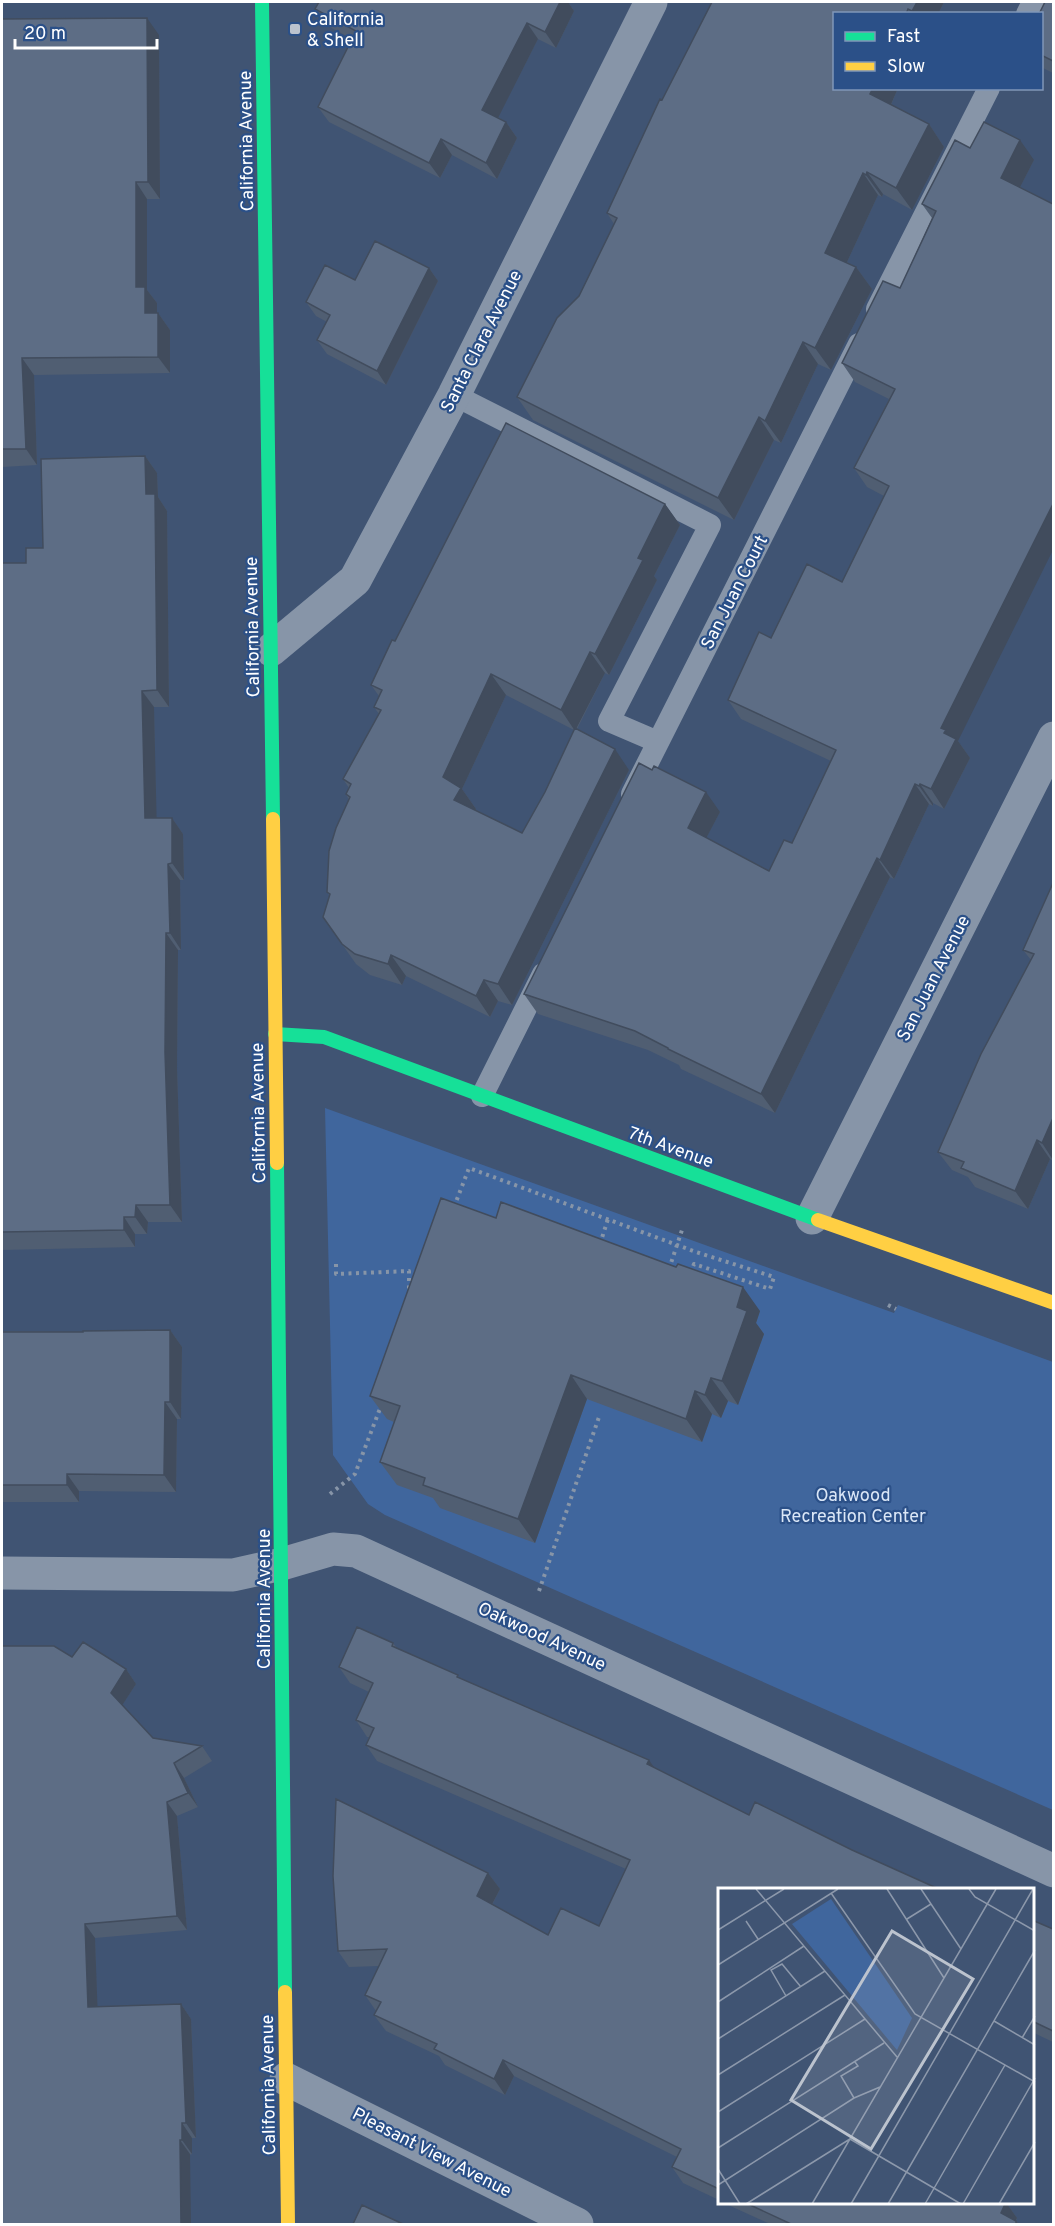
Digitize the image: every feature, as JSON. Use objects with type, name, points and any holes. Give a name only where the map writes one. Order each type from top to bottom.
[{"type":"street","name":"California Avenue","points":[[262,2],[288,2224]]},
{"type":"street","name":"Santa Clara Avenue","points":[[271,650],[356,580],[454,395],[651,2]]},
{"type":"street","name":"San Juan Avenue","points":[[812,1218],[1053,738]]},
{"type":"street","name":"7th Avenue","points":[[275,1034],[324,1038],[812,1218],[1053,1303]]},
{"type":"street","name":"Oakwood Avenue","points":[[2,1573],[233,1575],[333,1549],[356,1551],[1053,1871]]},
{"type":"street","name":"Pleasant View Avenue","points":[[286,2079],[577,2224]]},
{"type":"lane","name":"San Juan Court","points":[[621,816],[988,90]]},
{"type":"lane","points":[[454,395],[710,525],[609,721],[658,742]]},
{"type":"lane","points":[[482,1096],[553,954]]},
{"type":"path","points":[[453,1211],[469,1168],[677,1245],[774,1277],[770,1289],[694,1264],[690,1274]]},
{"type":"path","points":[[600,1245],[608,1219]]},
{"type":"path","points":[[666,1276],[683,1227]]},
{"type":"path","points":[[336,1264],[336,1274],[409,1271],[409,1293]]},
{"type":"path","points":[[888,1305],[896,1309]]},
{"type":"path","points":[[330,1494],[355,1474],[381,1405]]},
{"type":"path","points":[[539,1592],[598,1417]]},
{"type":"green space","name":"Oakwood Recreation Center","points":[[325,1108],[894,1313],[898,1305],[1053,1362],[1053,1810],[385,1515],[368,1504],[333,1455]]},
{"type":"building","points":[[319,2],[560,2],[545,32],[527,23],[482,110],[506,122],[486,163],[441,139],[429,163],[318,107],[356,31],[315,9]]},
{"type":"building","points":[[712,2],[917,2],[912,11],[908,9],[907,12],[833,12],[833,90],[872,90],[870,94],[929,124],[896,188],[867,172],[866,175],[863,173],[825,253],[856,267],[815,348],[803,342],[765,421],[759,417],[718,498],[517,397],[557,318],[579,296],[617,218],[607,213],[660,99],[662,100]]},
{"type":"building","points":[[1045,2],[1053,2],[1053,61],[1043,56],[1043,12],[1040,12]]},
{"type":"building","points":[[147,18],[148,182],[136,182],[136,287],[145,287],[145,313],[158,313],[158,357],[22,358],[26,449],[2,449],[2,19]]},
{"type":"building","points":[[984,122],[1020,140],[1001,178],[1053,204],[1053,504],[941,728],[946,730],[944,733],[956,739],[931,789],[915,784],[880,860],[877,858],[761,1094],[635,1031],[524,994],[639,763],[652,770],[654,766],[706,792],[688,828],[769,871],[784,840],[792,843],[836,750],[728,700],[759,632],[771,638],[807,564],[842,582],[889,486],[854,468],[895,389],[842,363],[883,281],[900,288],[936,211],[922,204],[955,140],[970,148]]},
{"type":"building","points":[[375,241],[429,268],[377,371],[317,340],[330,315],[306,302],[325,265],[355,280]]},
{"type":"building","points":[[506,423],[665,504],[638,558],[643,560],[595,654],[590,652],[561,710],[491,674],[443,777],[461,788],[454,800],[522,833],[545,792],[575,728],[615,749],[498,984],[484,980],[476,996],[391,955],[388,964],[355,954],[342,944],[323,917],[330,894],[327,892],[329,851],[336,828],[350,797],[346,794],[351,784],[343,779],[381,710],[374,707],[382,690],[371,685],[392,640],[395,641]]},
{"type":"building","points":[[145,456],[146,494],[155,494],[157,690],[142,691],[145,818],[172,818],[172,863],[168,864],[170,933],[166,933],[165,1052],[170,1205],[136,1205],[135,1217],[124,1217],[124,1230],[2,1232],[2,563],[26,563],[26,548],[43,548],[41,459]]},
{"type":"building","points":[[1053,883],[1053,1118],[1042,1143],[1037,1140],[1015,1191],[961,1168],[964,1162],[938,1152],[981,1054],[1034,954],[1023,950]]},
{"type":"building","points":[[441,1198],[496,1218],[501,1202],[676,1267],[678,1264],[743,1287],[737,1307],[747,1311],[722,1381],[711,1378],[705,1395],[695,1391],[686,1419],[571,1375],[518,1519],[423,1485],[425,1478],[380,1462],[400,1406],[370,1396]]},
{"type":"building","points":[[170,1330],[170,1402],[165,1402],[164,1475],[67,1474],[67,1485],[2,1485],[2,1332]]},
{"type":"building","points":[[357,1627],[393,1643],[392,1646],[458,1675],[457,1677],[649,1760],[647,1764],[749,1815],[755,1802],[852,1850],[937,1888],[718,1888],[718,2189],[672,2167],[681,2149],[503,2060],[494,2079],[434,2049],[437,2044],[374,2015],[381,2002],[365,1995],[387,1949],[338,1951],[333,1876],[336,1799],[488,1873],[477,1896],[548,1935],[561,1908],[599,1926],[630,1860],[366,1745],[374,1728],[356,1720],[373,1683],[339,1667]]},
{"type":"building","points":[[83,1642],[126,1669],[111,1693],[153,1738],[202,1746],[174,1763],[188,1793],[167,1802],[177,1916],[85,1924],[88,2007],[181,2004],[186,2123],[182,2123],[182,2140],[180,2140],[181,2224],[2,2224],[2,1646],[54,1646],[72,1657]]},
{"type":"building","points":[[1034,1921],[1053,1929],[1053,2031],[1034,2022]]},
{"type":"building","points":[[362,2205],[403,2224],[353,2224]]},
{"type":"building","points":[[750,2205],[1005,2205],[1001,2213],[1019,2224],[791,2224]]},
{"type":"traffic: fast","points":[[262,2],[273,819]]},
{"type":"traffic: fast","points":[[275,1034],[324,1037],[818,1220]]},
{"type":"traffic: fast","points":[[277,1163],[285,1992]]},
{"type":"traffic: slow","points":[[273,819],[277,1163]]},
{"type":"traffic: slow","points":[[818,1220],[1054,1303]]},
{"type":"traffic: slow","points":[[285,1992],[288,2224]]},
{"type":"place","name":"California & Shell","points":[[295,29]]}]
